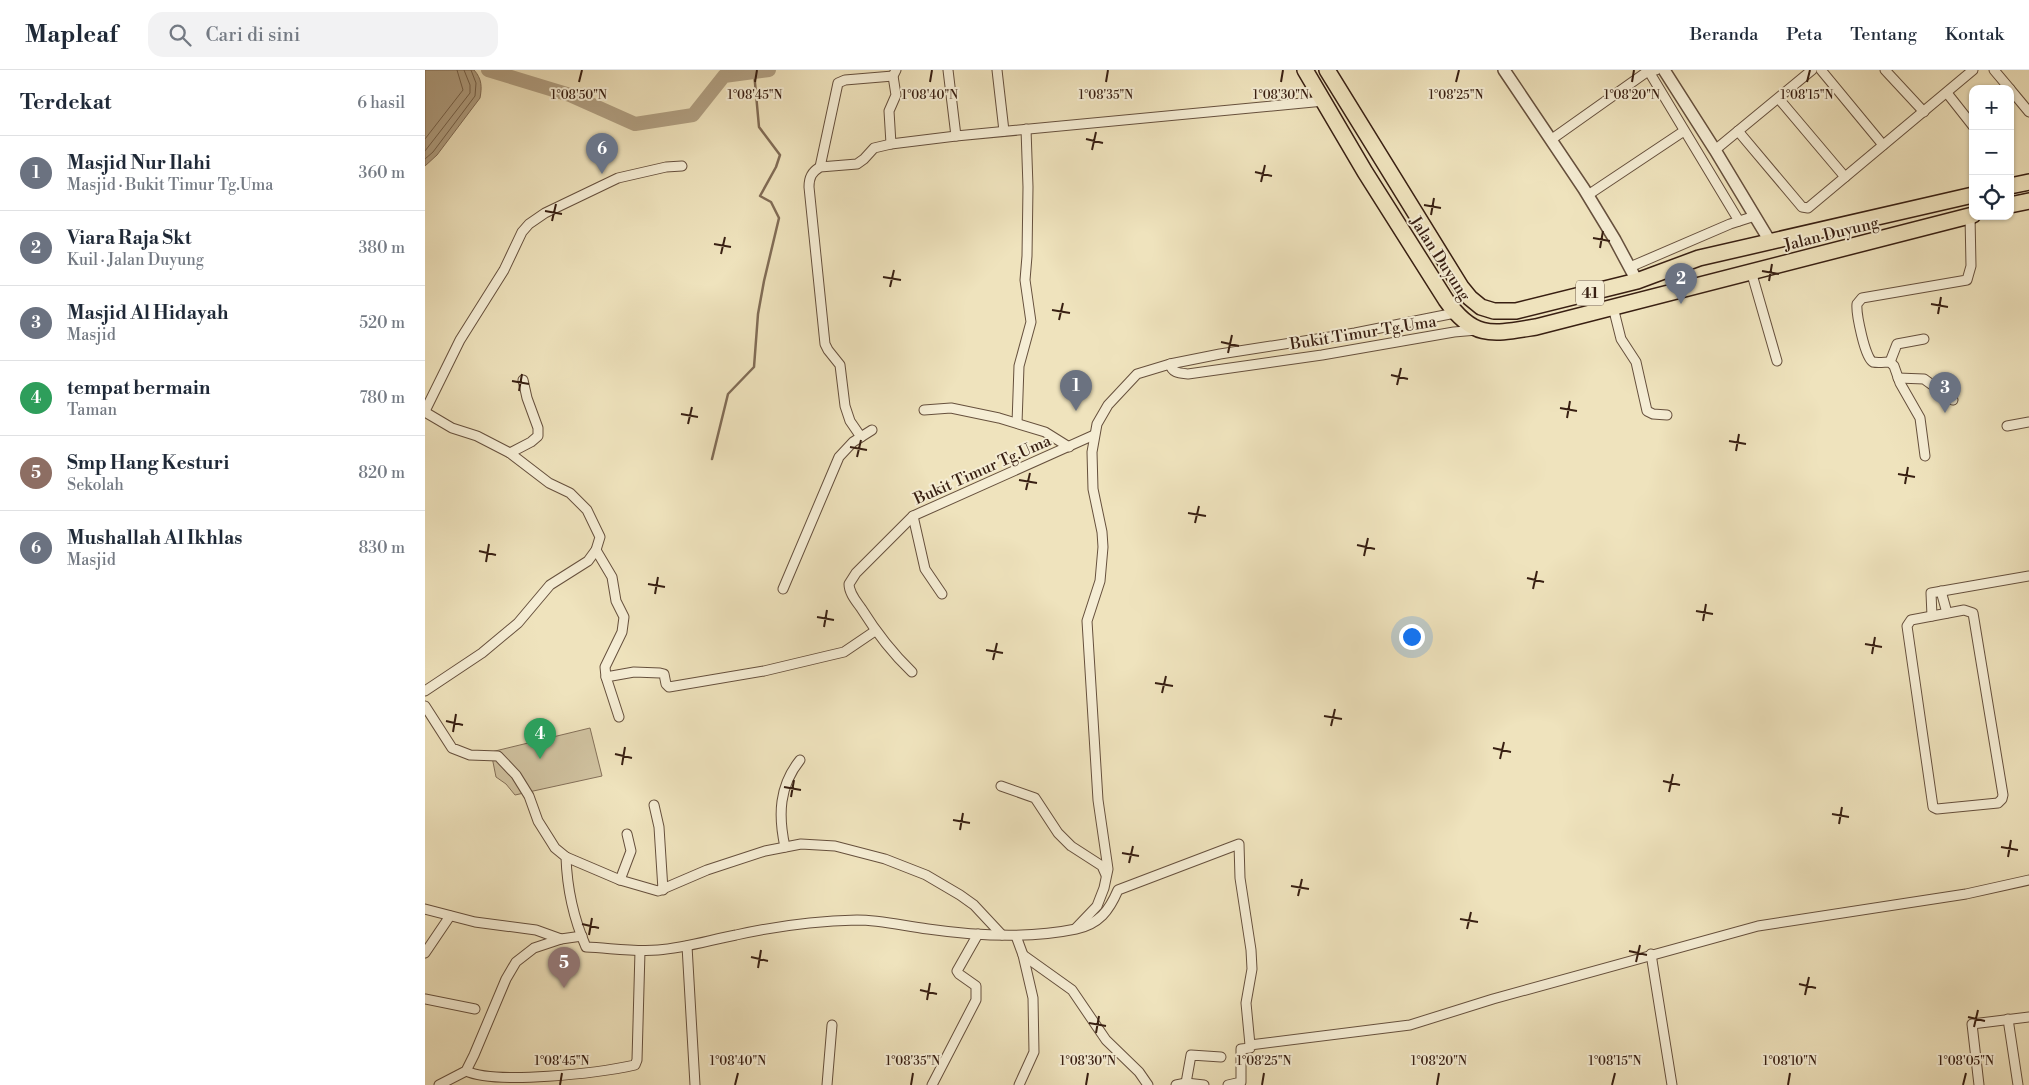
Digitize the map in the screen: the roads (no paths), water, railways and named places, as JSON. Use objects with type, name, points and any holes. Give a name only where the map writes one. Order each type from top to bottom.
[{"type":"highway","name":"Jalan Duyung","points":[[1305,70],[1365,172],[1455,313],[1477,330],[1516,330],[1536,327],[1969,216]]},
{"type":"highway","name":"Jalan Duyung","points":[[1330,75],[1461,287],[1478,306],[1494,311],[1516,311],[1637,281],[1699,258],[1771,243],[1969,196]]},
{"type":"highway","points":[[1321,97],[1322,83],[1330,75]]},
{"type":"highway","points":[[2014,185],[2029,182]]},
{"type":"highway","points":[[2014,204],[2029,201]]},
{"type":"highway","points":[[1717,255],[1711,259],[1709,270],[1714,276],[1725,278]]},
{"type":"highway","points":[[1681,265],[1689,265],[1697,273],[1695,283],[1689,287]]},
{"type":"street","points":[[948,70],[956,136]]},
{"type":"street","points":[[997,70],[1004,131]]},
{"type":"street","points":[[1504,70],[1588,195],[1637,281]]},
{"type":"street","points":[[1552,139],[1648,70],[1656,70]]},
{"type":"street","points":[[1648,70],[1739,221]]},
{"type":"street","points":[[1664,70],[1771,243]]},
{"type":"street","points":[[1715,150],[1812,70]]},
{"type":"street","points":[[1821,70],[1883,145]]},
{"type":"street","points":[[1738,131],[1802,207],[1808,208],[1973,70]]},
{"type":"street","points":[[1888,71],[1924,112]]},
{"type":"street","points":[[1999,72],[2007,85]]},
{"type":"street","points":[[820,167],[838,83],[845,80],[894,73],[897,95],[889,111],[891,144]]},
{"type":"street","points":[[1947,93],[1969,121]]},
{"type":"street","points":[[2014,94],[2029,112]]},
{"type":"street","points":[[861,437],[845,406],[840,365],[825,344],[809,187],[811,174],[820,167],[857,164],[874,148],[891,144],[1321,97]]},
{"type":"street","points":[[1779,99],[1845,177]]},
{"type":"street","points":[[1588,195],[1698,125]]},
{"type":"street","points":[[1017,424],[1019,366],[1031,322],[1025,280],[1028,187],[1026,129]]},
{"type":"street","points":[[425,691],[483,653],[517,623],[550,585],[588,561],[596,550],[600,537],[587,510],[570,493],[542,478],[510,453],[477,436],[452,428],[425,412],[460,340],[504,270],[521,232],[529,224],[545,213],[618,178],[666,167],[682,166]]},
{"type":"street","points":[[1630,267],[1755,216]]},
{"type":"street","points":[[1925,456],[1920,418],[1898,378],[1894,366],[1890,362],[1874,362],[1869,359],[1856,308],[1858,301],[1863,298],[1967,280],[1971,266],[1971,220]]},
{"type":"street","points":[[1751,271],[1777,361]]},
{"type":"street","points":[[1613,307],[1621,339],[1635,362],[1647,411],[1667,416]]},
{"type":"street","name":"Bukit Timur Tg.Uma","points":[[912,672],[893,654],[875,631],[850,592],[849,584],[856,573],[913,516],[1095,435],[1097,424],[1107,405],[1137,374],[1170,364],[1229,352],[1355,333],[1455,313]]},
{"type":"street","name":"Bukit Timur Tg.Uma","points":[[1170,364],[1171,369],[1176,373],[1188,374],[1477,330]]},
{"type":"street","points":[[1890,362],[1897,344],[1924,339]]},
{"type":"street","points":[[1898,378],[1924,379],[1953,400]]},
{"type":"street","points":[[510,453],[538,436],[538,428],[527,398],[523,380]]},
{"type":"street","points":[[924,410],[951,408],[975,412],[1045,432],[1069,447]]},
{"type":"street","points":[[2007,426],[2029,422]]},
{"type":"street","points":[[783,589],[839,457],[849,445],[872,430]]},
{"type":"street","points":[[1075,929],[1097,906],[1107,877],[1107,854],[1098,800],[1087,621],[1100,581],[1103,546],[1091,466],[1095,435]]},
{"type":"street","points":[[913,516],[925,569],[942,594]]},
{"type":"street","points":[[596,550],[612,576],[616,601],[624,617],[622,632],[605,667],[606,677],[619,716]]},
{"type":"street","points":[[1936,592],[2029,576]]},
{"type":"street","points":[[1936,592],[1947,613]]},
{"type":"street","points":[[1932,616],[1936,592]]},
{"type":"street","points":[[1964,610],[1973,613],[2003,795],[1998,803],[1937,810],[1933,807],[1907,626],[1911,620],[1947,613],[1964,610]]},
{"type":"street","points":[[606,677],[634,672],[660,673],[664,674],[666,684],[669,687],[714,680],[764,671],[845,652],[875,631]]},
{"type":"street","points":[[425,706],[452,748],[470,755],[496,755],[501,758],[516,775],[529,796],[538,822],[555,848],[566,857],[620,880],[649,890],[663,890],[707,870],[785,847],[801,844],[835,846],[885,859],[926,875],[960,894],[974,905],[1002,936]]},
{"type":"street","points":[[785,847],[780,813],[782,795],[788,778],[800,760]]},
{"type":"street","points":[[1001,786],[1035,798],[1058,833],[1071,846],[1102,866],[1107,877]]},
{"type":"street","points":[[654,805],[659,827],[663,890]]},
{"type":"street","points":[[620,880],[631,851],[627,834]]},
{"type":"street","points":[[566,857],[568,889],[572,908],[586,947],[640,951],[687,946],[768,928],[815,922],[870,920],[929,929],[1002,936],[1075,929],[1096,921],[1107,912],[1118,890],[1239,844],[1240,878],[1251,950],[1251,969],[1246,1003],[1250,1045]]},
{"type":"street","points":[[1228,1085],[1241,1082],[1241,1049],[1250,1048],[1250,1045],[1410,1025],[1651,954],[1758,926],[1966,894],[2029,880]]},
{"type":"street","points":[[425,909],[475,922],[536,930],[561,939]]},
{"type":"street","points":[[425,953],[450,916]]},
{"type":"street","points":[[932,1085],[976,1000],[976,986],[957,971],[978,934]]},
{"type":"street","points":[[439,1085],[466,1071],[506,979],[516,962],[534,948],[561,939],[582,936]]},
{"type":"street","points":[[1016,936],[1023,955],[1033,998],[1034,1052],[1019,1085]]},
{"type":"street","points":[[687,946],[695,1085]]},
{"type":"street","points":[[466,1071],[487,1079],[535,1079],[569,1076],[635,1065],[637,1060],[640,951]]},
{"type":"street","points":[[1651,954],[1672,1085]]},
{"type":"street","points":[[1023,955],[1071,990],[1106,1040],[1139,1072],[1148,1085]]},
{"type":"street","points":[[425,999],[475,1009]]},
{"type":"street","points":[[1979,1085],[1972,1024],[2029,1016]]},
{"type":"street","points":[[2008,1019],[2018,1085]]},
{"type":"street","points":[[827,1085],[833,1025]]},
{"type":"street","points":[[1186,1083],[1191,1054],[1221,1058]]},
{"type":"street","points":[[1176,1085],[1186,1083],[1204,1085]]},
{"type":"water","points":[[425,70],[474,70],[479,77],[481,87],[480,98],[437,155],[425,166]]},
{"type":"waterway","points":[[488,70],[570,95],[635,124],[693,115],[724,76],[769,70]]},
{"type":"waterway","points":[[712,459],[728,394],[754,367],[758,314],[779,218],[771,202],[760,196],[776,167],[780,155],[759,127],[754,72]]},
{"type":"place","name":"Mushallah Al Ikhlas","points":[[602,174]]},
{"type":"place","name":"Viara Raja Skt","points":[[1681,304]]},
{"type":"place","name":"Masjid Nur Ilahi","points":[[1076,411]]},
{"type":"place","name":"Masjid Al Hidayah","points":[[1945,413]]},
{"type":"place","name":"tempat bermain","points":[[540,759]]},
{"type":"place","name":"Smp Hang Kesturi","points":[[564,988]]}]
